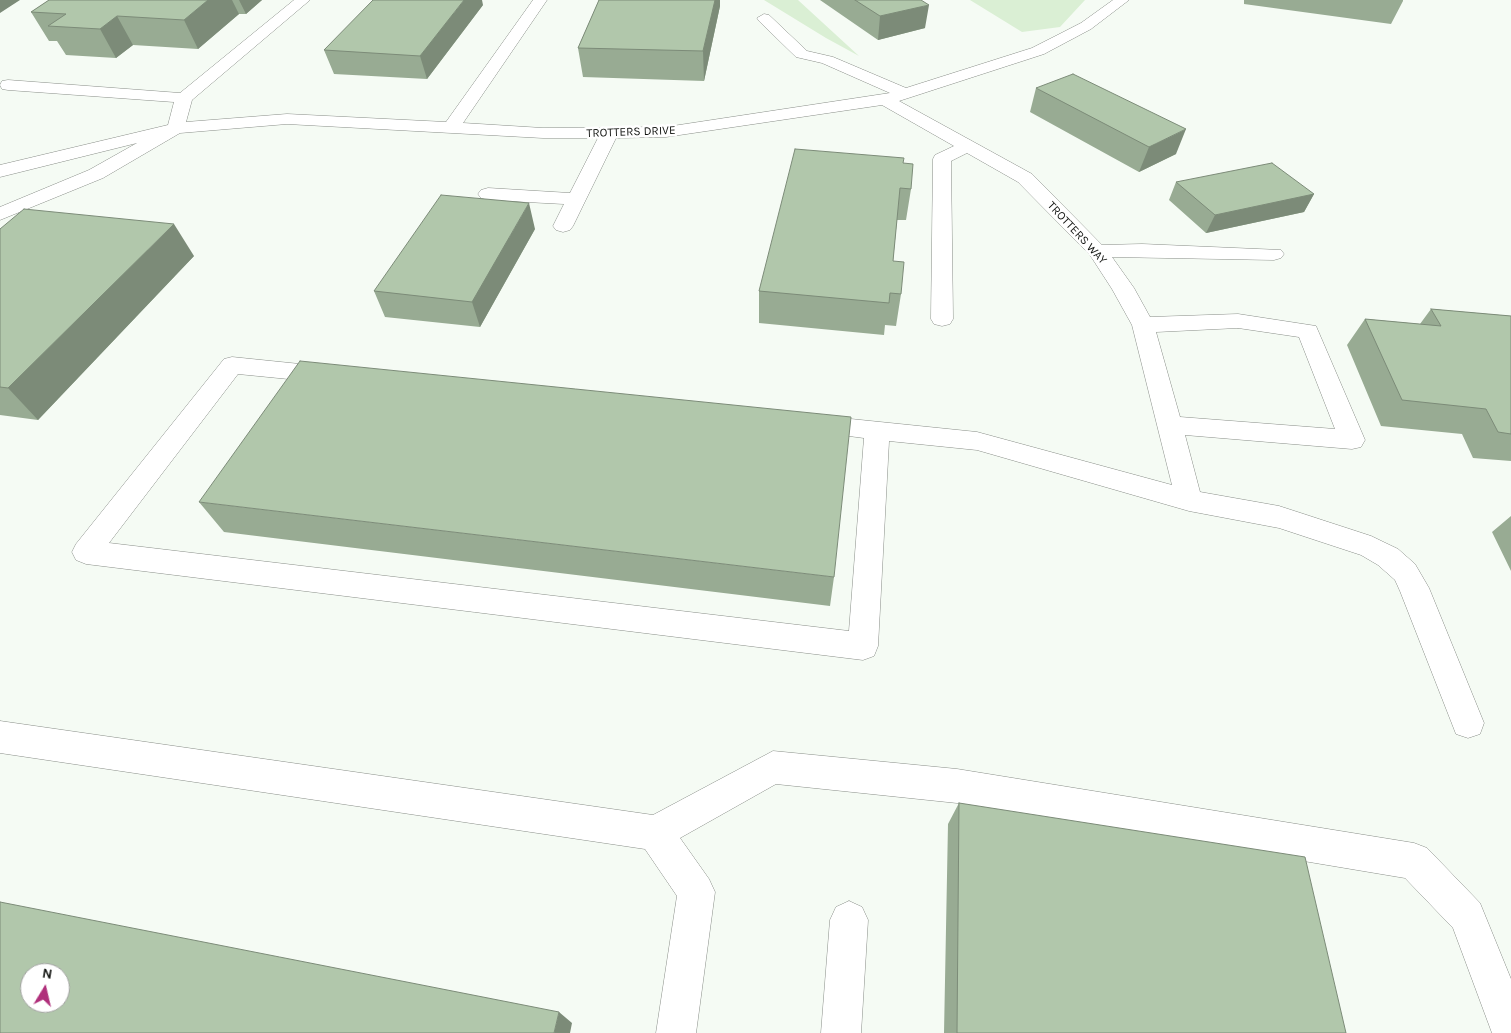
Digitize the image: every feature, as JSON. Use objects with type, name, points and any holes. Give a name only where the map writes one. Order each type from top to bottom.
[{"type":"street","points":[[0,214],[96,174],[176,128],[184,98],[303,0]]},
{"type":"street","points":[[451,128],[540,0]]},
{"type":"street","name":"TROTTERS DRIVE","points":[[0,171],[176,128],[288,119],[543,133],[666,132],[885,100],[1038,52],[1086,26],[1122,0]]},
{"type":"street","points":[[764,18],[802,54],[827,60],[906,94]]},
{"type":"street","points":[[8,85],[184,98]]},
{"type":"street","name":"TROTTERS WAY","points":[[885,100],[1024,178],[1097,251],[1122,288],[1143,325],[1190,500]]},
{"type":"street","points":[[564,226],[609,133]]},
{"type":"street","points":[[942,318],[942,159],[967,146]]},
{"type":"street","points":[[488,194],[576,199]]},
{"type":"street","points":[[1097,251],[1142,250],[1274,254]]},
{"type":"street","points":[[1143,325],[1238,321],[1308,331],[1352,440],[1170,425]]},
{"type":"street","points":[[351,377],[232,365],[86,552],[863,646],[877,431]]},
{"type":"street","points":[[788,422],[977,440],[1190,500],[1279,517],[1371,547],[1388,557],[1405,572],[1414,588],[1468,723]]},
{"type":"street","points":[[0,737],[655,833],[773,768],[957,786],[1414,861],[1467,916],[1511,1028]]},
{"type":"street","points":[[655,833],[696,892],[676,1033]]},
{"type":"street","points":[[841,1033],[849,920]]},
{"type":"green space","points":[[764,0],[798,0],[859,56],[826,38]]},
{"type":"green space","points":[[970,0],[1085,0],[1060,27],[1022,32]]},
{"type":"building","points":[[49,0],[208,0],[184,20],[117,16],[100,29],[48,26],[66,14],[31,12]]},
{"type":"building","points":[[373,0],[464,0],[420,56],[324,50]]},
{"type":"building","points":[[599,0],[715,0],[703,51],[578,48]]},
{"type":"building","points":[[855,0],[921,0],[929,5],[880,16]]},
{"type":"building","points":[[1073,74],[1186,129],[1149,147],[1036,88]]},
{"type":"building","points":[[795,149],[904,158],[903,163],[913,164],[911,189],[900,188],[893,261],[904,262],[901,294],[890,293],[889,303],[759,291]]},
{"type":"building","points":[[1272,163],[1314,194],[1215,215],[1176,182]]},
{"type":"building","points":[[441,195],[529,203],[472,302],[374,291]]},
{"type":"building","points":[[24,209],[174,224],[8,388],[0,387],[0,229]]},
{"type":"building","points":[[1431,309],[1511,316],[1511,434],[1498,432],[1486,409],[1402,400],[1365,319],[1441,326]]},
{"type":"building","points":[[300,361],[851,417],[834,577],[199,502]]},
{"type":"building","points":[[959,803],[1305,857],[1346,1033],[957,1033]]},
{"type":"building","points":[[0,902],[559,1012],[554,1033],[0,1033]]}]
